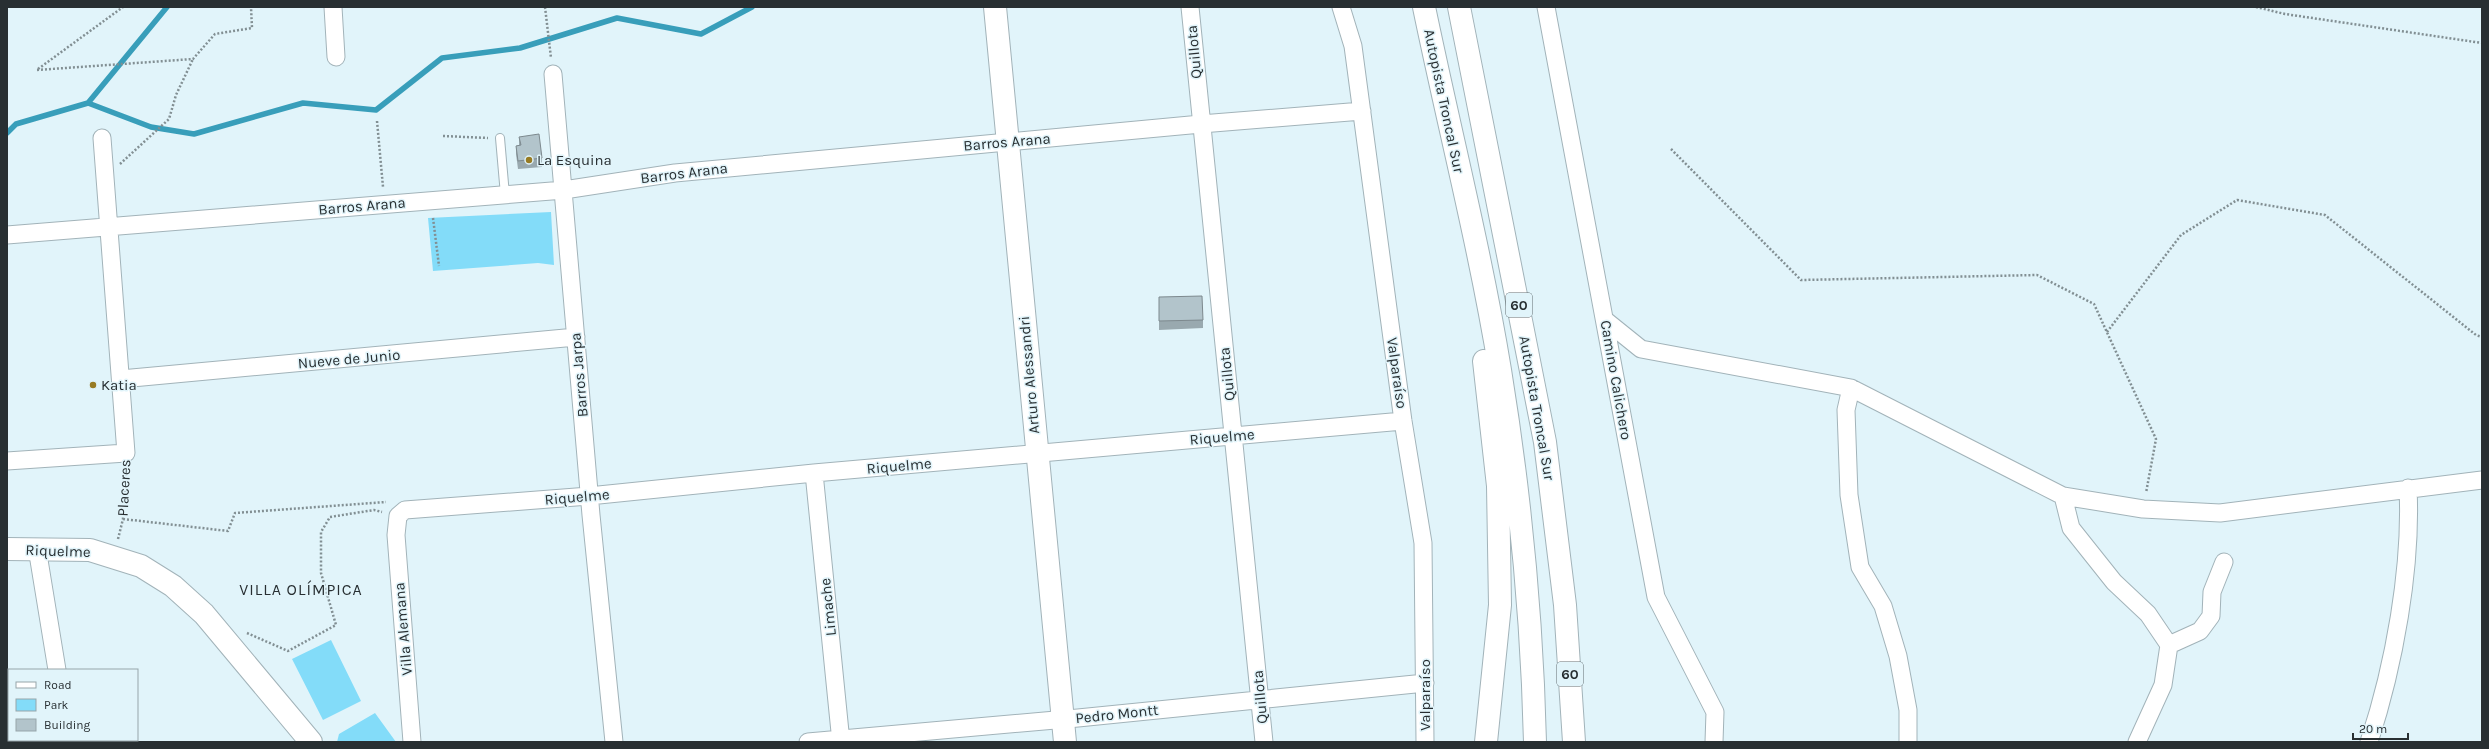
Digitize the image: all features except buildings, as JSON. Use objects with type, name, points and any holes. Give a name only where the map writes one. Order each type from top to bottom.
[{"type":"main road","name":"Arturo Alessandri","points":[[995,7],[1036,454],[1065,742]]},
{"type":"main road","name":"Autopista Troncal Sur","points":[[1424,7],[1499,368],[1512,449],[1529,610],[1535,742]]},
{"type":"main road","name":"Autopista Troncal Sur","points":[[1459,7],[1545,442],[1565,606],[1574,742]]},
{"type":"main road","points":[[1467,209],[1498,486],[1500,605],[1486,742]]},
{"type":"main road","name":"Riquelme","points":[[7,550],[37,548],[90,550],[109,555]]},
{"type":"main road","points":[[109,555],[141,566],[173,586],[204,614],[311,742]]},
{"type":"street","points":[[333,7],[336,56]]},
{"type":"street","name":"Quillota","points":[[1190,7],[1264,742]]},
{"type":"street","name":"Valparaíso","points":[[1341,7],[1353,46],[1403,421],[1423,543],[1425,742]]},
{"type":"street","name":"Camino Calichero","points":[[1546,7],[1656,598],[1715,712],[1714,742]]},
{"type":"street","name":"Barros Jarpa","points":[[553,74],[589,496],[614,742]]},
{"type":"street","name":"Barros Arana","points":[[7,235],[385,203],[564,190],[675,173],[1201,124],[1362,111]]},
{"type":"street","name":"Placeres","points":[[102,138],[126,453]]},
{"type":"street","points":[[1605,320],[1641,349],[1850,388],[2063,496],[2143,509],[2220,513],[2408,488],[2482,480]]},
{"type":"street","name":"Nueve de Junio","points":[[121,379],[576,337]]},
{"type":"street","points":[[1850,388],[1846,410],[1849,495],[1860,567],[1883,606],[1898,656],[1908,710],[1908,742]]},
{"type":"street","name":"Riquelme","points":[[398,516],[405,510],[589,496],[814,473],[1403,421]]},
{"type":"street","points":[[7,461],[126,453]]},
{"type":"street","name":"Limache","points":[[814,473],[841,741]]},
{"type":"street","points":[[2368,742],[2380,708],[2402,596],[2410,512],[2408,488]]},
{"type":"street","points":[[2063,496],[2071,528],[2114,582],[2148,614],[2169,645],[2163,684],[2137,742]]},
{"type":"street","name":"Villa Alemana","points":[[398,516],[396,535],[412,742]]},
{"type":"street","points":[[37,548],[58,669]]},
{"type":"street","points":[[2169,645],[2200,631],[2211,616],[2212,592],[2224,562]]},
{"type":"street","name":"Pedro Montt","points":[[808,742],[841,741],[1063,720],[1425,683]]},
{"type":"lane","points":[[500,138],[505,195]]},
{"type":"path","points":[[123,7],[37,70],[193,59]]},
{"type":"path","points":[[105,167],[123,163],[169,119],[176,95],[193,59],[215,34],[252,28],[251,7]]},
{"type":"path","points":[[545,7],[553,74]]},
{"type":"path","points":[[2256,7],[2285,14],[2482,43]]},
{"type":"path","points":[[377,121],[385,203]]},
{"type":"path","points":[[443,136],[500,138]]},
{"type":"path","points":[[1672,149],[1801,280],[2037,275],[2094,304],[2156,439],[2143,509]]},
{"type":"path","points":[[431,200],[439,266]]},
{"type":"path","points":[[2107,332],[2181,235],[2237,200],[2325,215],[2476,335],[2482,337]]},
{"type":"path","name":"Placeres","points":[[109,555],[120,537],[123,519],[126,494],[126,453]]},
{"type":"path","points":[[123,519],[228,531],[235,513],[387,502],[398,516]]},
{"type":"path","points":[[239,630],[288,652],[336,626],[321,573],[321,532],[330,517],[374,510],[398,516]]},
{"type":"green space","points":[[551,212],[554,265],[538,263],[433,271],[428,218]]},
{"type":"green space","points":[[331,640],[361,701],[323,720],[292,659]]},
{"type":"green space","points":[[375,713],[396,742],[337,742],[339,734]]},
{"type":"waterway","points":[[7,133],[16,124],[88,103],[167,7]]},
{"type":"waterway","points":[[88,103],[151,127],[194,134],[303,103],[376,110],[442,58],[520,48],[617,18],[701,34],[752,7]]},
{"type":"place","name":"La Esquina","points":[[529,160]]},
{"type":"place","name":"Katia","points":[[93,385]]},
{"type":"district","name":"VILLA OLÍMPICA","points":[[301,589]]}]
